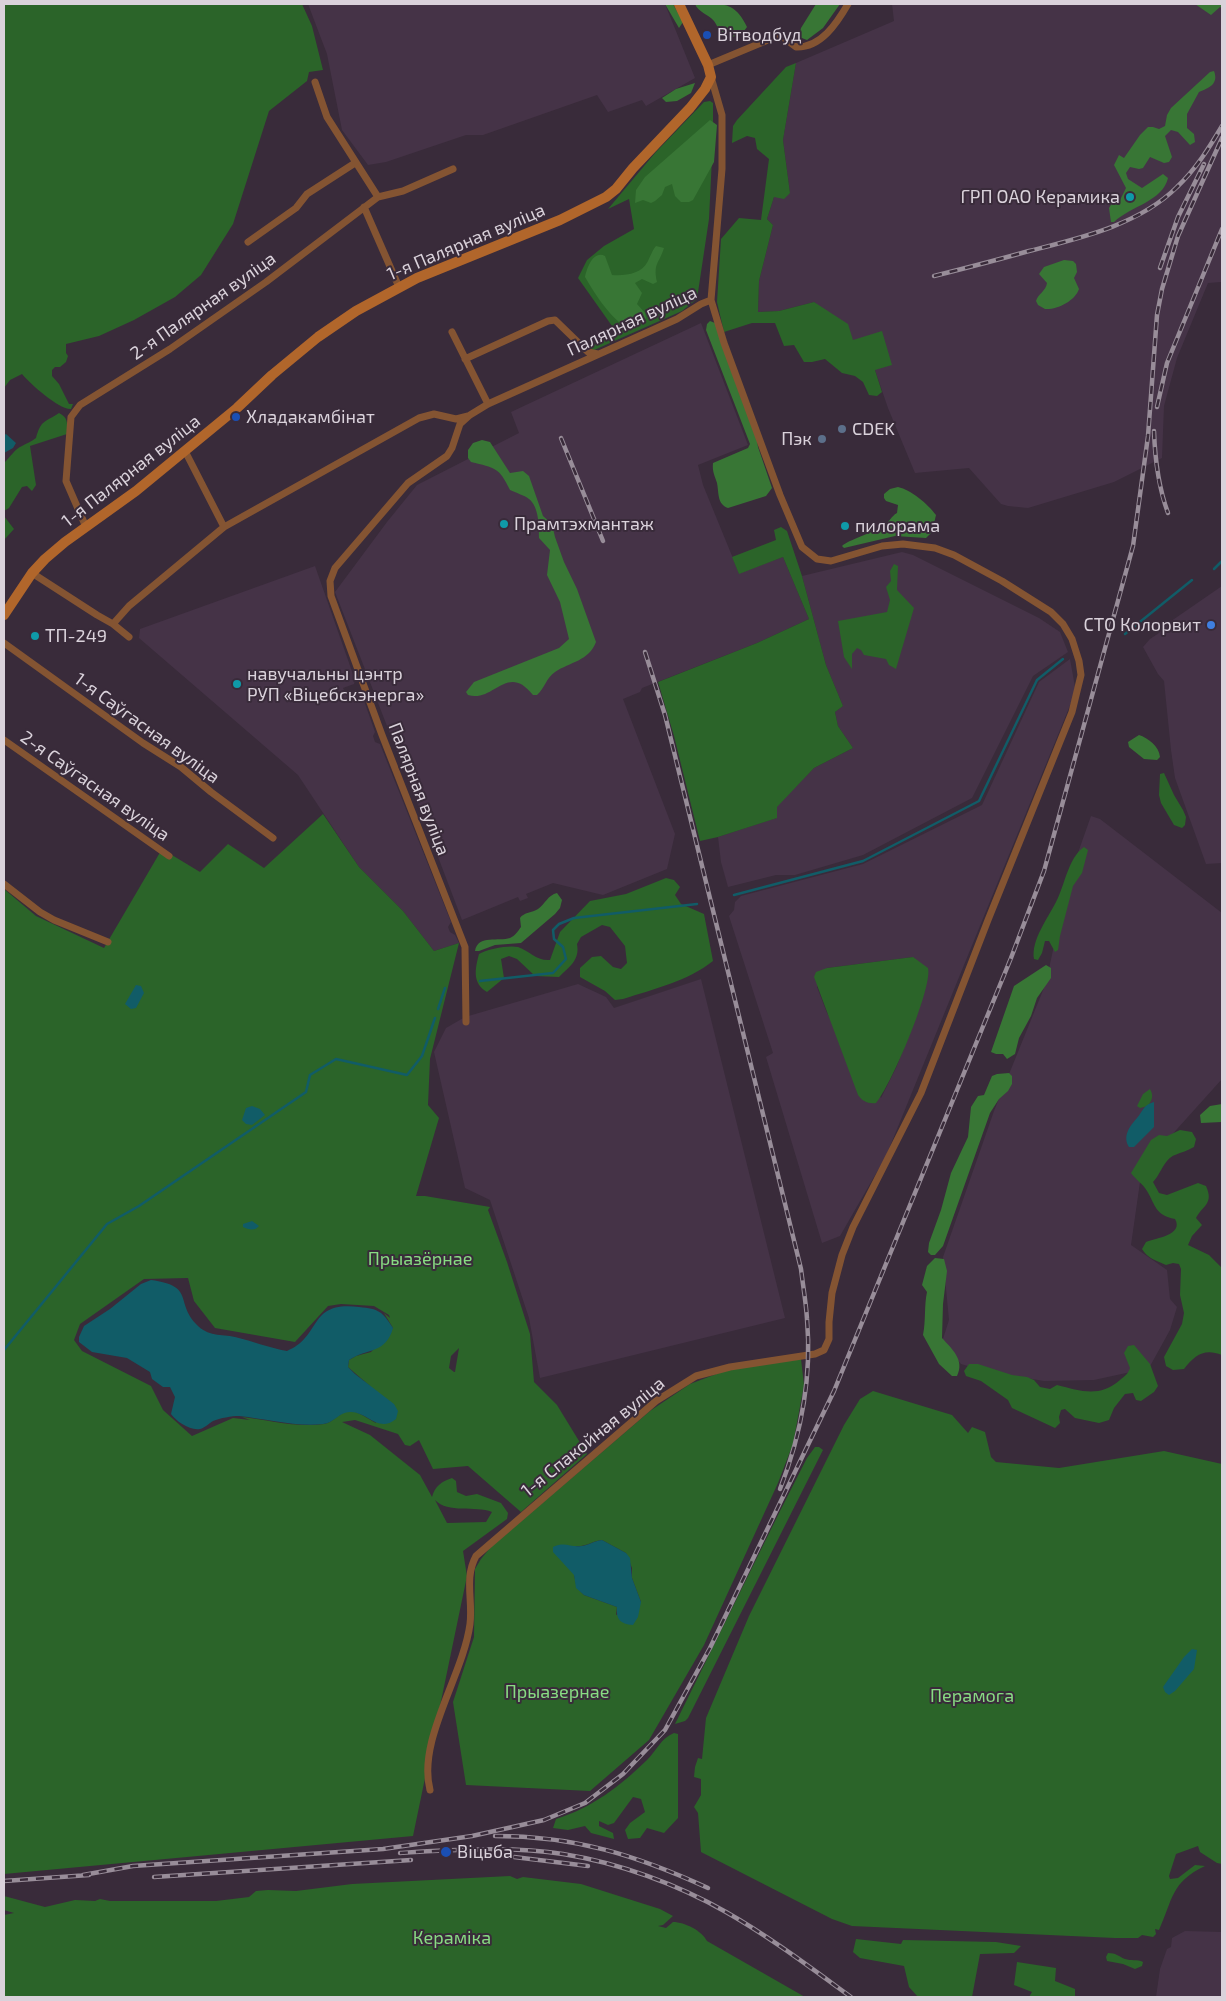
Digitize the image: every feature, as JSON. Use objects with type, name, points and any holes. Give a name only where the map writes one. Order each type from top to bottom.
[{"type":"street","points":[[679,4],[708,65],[711,77]]},
{"type":"street","points":[[708,65],[780,35],[796,47],[811,45],[831,29],[848,4]]},
{"type":"street","name":"1-я Палярная вуліца","points":[[4,615],[32,573],[45,559],[136,491],[237,408],[272,375],[318,337],[356,311],[399,287],[440,268],[560,220],[606,198],[690,108],[705,89],[711,77]]},
{"type":"street","name":"Палярная вуліца","points":[[466,1022],[465,947],[382,735],[330,589],[330,581],[335,568],[408,483],[447,456],[452,448],[460,424],[470,415],[488,404],[677,318],[711,300],[722,169],[722,112],[711,77]]},
{"type":"street","points":[[314,82],[328,117],[378,198]]},
{"type":"street","points":[[248,242],[296,208],[307,194],[355,163]]},
{"type":"street","name":"2-я Палярная вуліца","points":[[86,527],[66,481],[71,417],[80,405],[170,349],[266,282],[378,198],[403,190],[453,169]]},
{"type":"street","points":[[364,207],[399,287]]},
{"type":"street","name":"1-я Спакойная вуліца","points":[[430,1790],[428,1754],[460,1664],[470,1624],[470,1568],[476,1556],[656,1401],[696,1376],[730,1367],[815,1354],[824,1350],[829,1339],[832,1293],[842,1255],[853,1227],[921,1093],[1072,712],[1081,675],[1072,639],[1064,624],[1052,612],[1002,580],[954,555],[935,548],[903,544],[882,546],[831,561],[817,559],[802,547],[780,495],[730,361],[711,300]]},
{"type":"street","points":[[465,359],[548,321],[555,320],[588,352],[598,354]]},
{"type":"street","points":[[452,332],[488,404]]},
{"type":"street","name":"Палярная вуліца","points":[[113,624],[129,606],[224,527],[412,422],[434,414],[456,418],[470,415]]},
{"type":"street","points":[[184,451],[224,527]]},
{"type":"street","points":[[32,573],[113,624],[130,637]]},
{"type":"street","name":"1-я Саўгасная вуліца","points":[[4,643],[181,767],[273,838]]},
{"type":"street","name":"2-я Саўгасная вуліца","points":[[4,740],[169,856]]},
{"type":"street","points":[[4,884],[40,912],[54,920],[108,942]]},
{"type":"shaded area","points":[[308,4],[665,4],[695,78],[646,106],[642,100],[608,112],[597,95],[483,135],[466,135],[386,162],[368,165],[342,130],[327,54]]},
{"type":"shaded area","points":[[892,4],[1222,4],[1222,279],[1221,282],[1208,283],[1177,358],[1164,406],[1162,458],[1114,482],[1028,508],[1001,504],[969,468],[915,473],[888,408],[875,370],[853,340],[814,302],[779,311],[758,312],[759,281],[773,225],[767,219],[774,197],[790,193],[783,140],[796,63],[894,21]]},
{"type":"shaded area","points":[[701,323],[748,445],[698,465],[703,485],[739,573],[783,557],[809,619],[757,643],[642,688],[640,692],[623,699],[675,834],[667,869],[603,895],[553,883],[526,894],[528,898],[520,901],[518,897],[462,920],[418,804],[421,801],[418,794],[413,793],[335,592],[417,485],[519,433],[511,412]]},
{"type":"shaded area","points":[[902,552],[913,555],[1039,618],[1060,632],[1068,652],[1033,676],[972,798],[863,855],[795,875],[776,875],[728,887],[721,862],[718,837],[776,818],[776,807],[814,768],[853,748],[838,726],[835,712],[843,706],[826,665],[802,576]]},
{"type":"shaded area","points":[[315,566],[355,680],[354,684],[343,688],[347,697],[362,695],[375,732],[373,736],[375,742],[380,744],[451,922],[448,927],[450,932],[455,935],[459,943],[434,951],[403,911],[359,867],[298,775],[139,638],[140,629]]},
{"type":"shaded area","points":[[1222,586],[1222,863],[1206,864],[1175,778],[1164,681],[1143,647],[1164,626]]},
{"type":"shaded area","points":[[1070,659],[1075,687],[1073,698],[886,1156],[840,1236],[822,1243],[766,1057],[773,1053],[729,916],[734,910],[735,902],[741,896],[863,864],[982,805],[1039,682]],"holes":[[[913,957],[912,1028],[896,1068],[881,1098],[827,1013],[817,987],[827,968]]]},
{"type":"shaded area","points":[[1091,816],[1100,819],[1222,913],[1222,1079],[1142,1168],[1131,1245],[1167,1270],[1170,1299],[1177,1307],[1170,1330],[1149,1368],[1094,1380],[1044,1381],[985,1371],[961,1364],[942,1342],[949,1320],[943,1257],[994,1111],[1046,983],[1067,884]]},
{"type":"shaded area","points":[[701,979],[785,1318],[540,1378],[529,1318],[490,1200],[465,1188],[434,1052],[446,1028],[465,1017],[578,984],[606,997],[614,1008]]},
{"type":"shaded area","points":[[1185,1931],[1222,1932],[1222,1997],[1156,1997],[1160,1969],[1167,1949],[1171,1947],[1172,1938]]},
{"type":"green space","points":[[4,4],[302,4],[312,26],[323,70],[309,72],[307,81],[269,111],[233,224],[201,275],[175,297],[134,320],[99,336],[66,344],[68,356],[66,362],[52,370],[52,376],[59,384],[69,404],[73,404],[71,409],[53,401],[31,384],[22,374],[10,380],[4,388]]},
{"type":"green space","points":[[665,4],[673,4],[683,22],[679,28]]},
{"type":"green space","points":[[695,4],[726,5],[737,12],[747,27],[741,35],[727,38],[720,32],[714,21],[698,9]]},
{"type":"green space","points":[[816,4],[840,4],[823,28],[807,40],[799,37],[801,28]]},
{"type":"green space","points":[[1195,4],[1222,4],[1222,8],[1220,7],[1211,15]]},
{"type":"green space","points":[[796,63],[783,140],[790,193],[784,199],[774,197],[767,219],[773,225],[759,281],[758,312],[779,311],[814,302],[848,324],[853,340],[882,331],[892,365],[875,370],[882,392],[877,396],[869,395],[863,382],[855,376],[842,373],[825,359],[804,362],[794,345],[784,346],[775,323],[752,323],[724,332],[717,302],[721,239],[739,218],[761,220],[769,159],[757,149],[755,138],[747,136],[732,143],[733,126],[786,67]]},
{"type":"green space","points":[[1214,71],[1214,82],[1199,92],[1187,114],[1187,128],[1194,134],[1195,142],[1190,145],[1178,132],[1171,130],[1165,136],[1172,157],[1169,162],[1164,163],[1150,157],[1143,168],[1130,167],[1126,173],[1128,179],[1142,188],[1163,174],[1168,178],[1165,186],[1153,198],[1111,222],[1109,208],[1112,203],[1120,200],[1126,188],[1114,165],[1119,155],[1124,158],[1148,127],[1159,129],[1165,126],[1167,115],[1171,108],[1210,72]]},
{"type":"green space","points":[[695,83],[691,93],[677,101],[666,102],[662,98],[676,89]]},
{"type":"green space","points":[[710,101],[713,103],[713,137],[709,219],[697,299],[682,311],[592,351],[585,347],[617,333],[578,278],[587,260],[604,246],[634,229],[629,199],[608,209],[655,153],[704,102]]},
{"type":"green space","points":[[710,120],[717,125],[714,162],[693,200],[681,202],[675,196],[672,184],[665,187],[662,195],[655,201],[651,203],[643,200],[635,203],[636,190],[645,177]]},
{"type":"green space","points":[[656,246],[664,248],[656,267],[657,282],[653,284],[642,279],[635,283],[642,293],[637,304],[645,313],[646,318],[638,327],[630,330],[616,320],[604,306],[585,277],[586,273],[591,261],[597,255],[605,256],[612,275],[622,275],[637,271],[642,269]]},
{"type":"green space","points":[[1064,260],[1073,261],[1076,264],[1077,272],[1074,278],[1079,289],[1074,297],[1065,304],[1045,309],[1038,305],[1036,301],[1047,283],[1039,274],[1044,267]]},
{"type":"green space","points":[[710,321],[715,323],[772,488],[766,496],[728,508],[722,504],[719,498],[713,463],[748,448],[750,444],[706,330],[707,324]]},
{"type":"green space","points":[[59,413],[66,419],[67,434],[30,446],[36,485],[32,491],[27,486],[22,487],[9,508],[4,511],[4,463],[17,449],[36,438],[44,422]]},
{"type":"green space","points":[[482,440],[490,442],[510,473],[523,471],[529,476],[543,516],[552,524],[564,562],[577,589],[596,642],[584,657],[552,674],[537,695],[533,695],[524,686],[516,682],[508,683],[477,696],[468,695],[466,692],[474,682],[559,648],[569,639],[560,602],[547,575],[550,550],[539,538],[538,517],[535,507],[527,498],[510,490],[503,477],[491,467],[471,462],[468,458],[468,450],[473,443]]},
{"type":"green space","points":[[898,487],[919,498],[936,515],[932,532],[926,538],[895,536],[844,548],[842,546],[845,544],[882,527],[897,513],[898,505],[886,501],[884,494],[890,489]]},
{"type":"green space","points":[[4,516],[14,529],[4,540]]},
{"type":"green space","points":[[781,527],[787,531],[802,576],[826,665],[843,706],[835,712],[838,726],[853,748],[814,768],[777,807],[777,818],[700,841],[674,736],[658,682],[757,643],[809,619],[783,557],[739,574],[732,557],[776,540],[774,530]]},
{"type":"green space","points":[[894,564],[898,566],[897,590],[914,608],[896,669],[889,665],[886,659],[864,655],[857,648],[852,654],[852,669],[844,657],[838,621],[887,612],[890,600],[886,587],[891,581],[890,571]]},
{"type":"green space","points":[[1139,735],[1149,740],[1155,746],[1160,757],[1157,760],[1144,759],[1129,747],[1128,742]]},
{"type":"green space","points":[[1164,773],[1186,817],[1185,825],[1182,828],[1174,825],[1161,803],[1159,795],[1160,774]]},
{"type":"green space","name":"Прыазёрнае","points":[[323,814],[359,867],[403,911],[434,951],[459,943],[430,1059],[428,1105],[439,1118],[416,1196],[490,1207],[488,1210],[530,1334],[534,1382],[557,1405],[587,1454],[521,1512],[468,1466],[433,1469],[419,1440],[410,1446],[405,1445],[398,1434],[355,1420],[342,1422],[370,1435],[420,1475],[432,1497],[439,1485],[452,1478],[456,1481],[457,1492],[466,1496],[477,1494],[501,1503],[508,1513],[507,1519],[463,1551],[467,1576],[413,1836],[4,1874],[4,889],[36,916],[104,948],[162,849],[200,872],[228,844],[264,868]],"holes":[[[188,1278],[194,1301],[215,1328],[295,1342],[328,1306],[341,1304],[374,1306],[389,1315],[390,1318],[384,1313],[393,1328],[371,1352],[349,1360],[348,1367],[370,1386],[376,1423],[352,1411],[344,1412],[328,1423],[314,1425],[242,1417],[250,1420],[233,1418],[192,1436],[163,1410],[151,1386],[82,1351],[74,1340],[80,1324],[144,1279]],[[459,1348],[455,1372],[449,1368],[451,1356]],[[435,1500],[447,1507],[492,1512],[486,1522],[447,1523]]]},
{"type":"green space","points":[[1084,847],[1088,850],[1082,873],[1073,886],[1058,950],[1055,952],[1049,941],[1045,941],[1038,960],[1034,959],[1035,944],[1041,929],[1056,902],[1070,865]]},
{"type":"green space","points":[[666,878],[674,880],[680,887],[675,895],[681,904],[704,914],[713,961],[693,974],[659,988],[615,1000],[605,991],[580,977],[580,968],[592,957],[601,956],[613,967],[621,969],[627,963],[625,946],[610,927],[602,925],[581,937],[577,944],[576,959],[559,977],[535,976],[517,959],[509,956],[501,959],[504,978],[487,992],[479,984],[476,975],[476,965],[479,954],[498,948],[518,947],[541,959],[550,960],[560,932],[590,901],[626,894]]},
{"type":"green space","points":[[557,893],[562,900],[560,908],[521,943],[495,945],[475,951],[480,942],[484,940],[505,939],[513,936],[521,927],[520,918],[522,916],[538,909],[551,896]]},
{"type":"green space","points":[[913,957],[928,968],[928,979],[918,1015],[883,1093],[876,1103],[868,1102],[858,1095],[814,977],[816,972],[827,968]]},
{"type":"green space","points":[[1046,965],[1051,968],[1051,978],[1037,998],[1031,1016],[1019,1038],[1015,1054],[1007,1059],[1003,1054],[991,1052],[1014,986]]},
{"type":"green space","points":[[1009,1073],[1012,1076],[1012,1084],[990,1113],[943,1246],[935,1255],[931,1255],[928,1252],[929,1243],[941,1210],[951,1173],[968,1137],[971,1107],[978,1096],[984,1095],[992,1076]]},
{"type":"green space","points":[[1150,1089],[1151,1102],[1148,1106],[1140,1108],[1137,1106],[1143,1094]]},
{"type":"green space","points":[[1222,1104],[1222,1122],[1201,1123],[1200,1115],[1210,1106]]},
{"type":"green space","points":[[1180,1130],[1192,1132],[1196,1139],[1194,1147],[1171,1157],[1153,1182],[1159,1193],[1167,1195],[1198,1183],[1206,1186],[1209,1197],[1208,1201],[1196,1218],[1202,1225],[1192,1236],[1188,1245],[1209,1255],[1222,1268],[1222,1355],[1210,1352],[1200,1354],[1184,1369],[1173,1370],[1166,1366],[1164,1357],[1182,1324],[1184,1313],[1180,1295],[1181,1269],[1179,1264],[1166,1265],[1156,1261],[1142,1249],[1146,1242],[1168,1235],[1176,1229],[1177,1224],[1175,1219],[1160,1212],[1145,1188],[1131,1173],[1151,1140],[1159,1135],[1167,1136]]},
{"type":"green space","points":[[935,1258],[944,1259],[947,1271],[943,1304],[942,1338],[958,1360],[959,1370],[957,1376],[952,1376],[939,1364],[923,1335],[927,1292],[922,1285],[927,1266]]},
{"type":"green space","points":[[1134,1345],[1150,1364],[1158,1386],[1154,1392],[1141,1401],[1136,1400],[1133,1393],[1125,1394],[1114,1408],[1109,1420],[1099,1423],[1075,1418],[1065,1409],[1061,1410],[1060,1423],[1055,1428],[1012,1408],[1008,1400],[981,1381],[966,1376],[964,1371],[969,1364],[978,1364],[1012,1375],[1027,1377],[1034,1380],[1040,1387],[1050,1389],[1057,1385],[1082,1391],[1097,1391],[1112,1386],[1127,1373],[1130,1368],[1124,1353],[1128,1346]]},
{"type":"green space","name":"Прыазернае","points":[[801,1359],[804,1385],[793,1444],[778,1483],[704,1645],[649,1740],[590,1791],[466,1785],[453,1702],[474,1637],[475,1569],[481,1559],[490,1548],[650,1411],[690,1384],[727,1370]],"holes":[[[602,1540],[626,1553],[632,1568],[632,1578],[641,1602],[616,1615],[617,1607],[584,1595],[577,1588],[574,1575],[576,1546],[583,1546]]]},
{"type":"green space","name":"Перамога","points":[[873,1391],[952,1415],[968,1433],[972,1427],[985,1432],[991,1457],[996,1462],[1059,1468],[1164,1451],[1222,1464],[1222,1864],[1217,1863],[1200,1852],[1198,1846],[1176,1854],[1169,1876],[1170,1879],[1178,1878],[1195,1865],[1205,1866],[1185,1878],[1179,1885],[1174,1892],[1159,1930],[1155,1929],[1156,1934],[1153,1937],[1142,1935],[1138,1938],[1115,1938],[852,1926],[832,1919],[701,1852],[698,1813],[694,1807],[701,1795],[701,1779],[694,1777],[698,1758],[702,1759],[706,1718],[749,1616],[844,1425],[860,1399]]},
{"type":"green space","points":[[815,1447],[823,1450],[688,1718],[675,1724],[780,1511],[807,1458]]},
{"type":"green space","points":[[674,1733],[678,1734],[678,1818],[664,1833],[647,1828],[640,1838],[628,1839],[625,1830],[630,1823],[645,1812],[641,1799],[633,1797],[614,1823],[608,1825],[599,1821],[599,1826],[613,1833],[614,1839],[591,1833],[585,1826],[568,1830],[553,1828],[556,1819],[582,1809],[616,1787],[647,1760],[666,1738]]},
{"type":"green space","name":"Кераміка","points":[[510,1876],[517,1879],[523,1877],[581,1884],[660,1909],[673,1916],[663,1925],[658,1926],[666,1928],[673,1922],[688,1925],[705,1937],[707,1941],[805,1997],[4,1997],[4,1915],[14,1913],[4,1910],[4,1896],[45,1907],[75,1900],[95,1901],[100,1899],[110,1901],[216,1901],[249,1897],[256,1891],[296,1891],[352,1884]]},
{"type":"green space","points":[[856,1939],[901,1944],[903,1940],[996,1942],[1021,1946],[1014,1953],[980,1954],[972,1997],[918,1997],[909,1987],[904,1966],[860,1958],[853,1952]]},
{"type":"green space","points":[[1108,1953],[1127,1960],[1141,1961],[1143,1962],[1142,1966],[1135,1969],[1123,1964],[1107,1961]]},
{"type":"green space","points":[[1017,1962],[1056,1968],[1055,1981],[1075,1989],[1075,1997],[1029,1997],[1032,1992],[1014,1985]]},
{"type":"water","points":[[6,434],[16,443],[13,448],[4,453],[4,435]]},
{"type":"water","points":[[136,985],[141,986],[144,993],[136,1008],[131,1009],[125,1004]]},
{"type":"water","points":[[1154,1102],[1154,1127],[1134,1147],[1129,1147],[1126,1139],[1130,1128],[1145,1107]]},
{"type":"water","points":[[252,1106],[260,1109],[265,1115],[252,1125],[246,1124],[242,1120],[246,1108]]},
{"type":"water","points":[[252,1221],[259,1226],[256,1229],[252,1230],[243,1227],[243,1224]]},
{"type":"water","points":[[151,1280],[174,1286],[179,1290],[190,1316],[205,1331],[287,1351],[298,1345],[323,1314],[331,1309],[359,1307],[379,1312],[393,1328],[390,1336],[381,1346],[349,1360],[348,1367],[394,1404],[398,1411],[396,1419],[384,1424],[356,1413],[346,1412],[330,1422],[313,1425],[292,1424],[239,1416],[216,1420],[200,1429],[184,1425],[171,1414],[175,1397],[170,1387],[163,1387],[152,1379],[150,1372],[127,1358],[92,1352],[79,1342],[84,1326],[110,1309],[141,1284]]},
{"type":"water","points":[[602,1540],[626,1553],[630,1558],[632,1578],[641,1602],[638,1617],[633,1625],[622,1622],[618,1618],[617,1607],[584,1595],[576,1588],[574,1575],[553,1552],[553,1547],[557,1545],[582,1546]]},
{"type":"water","points":[[1192,1649],[1197,1650],[1194,1669],[1175,1691],[1169,1695],[1163,1687],[1184,1657]]},
{"type":"waterway","points":[[1214,569],[1222,561]]},
{"type":"waterway","points":[[1125,634],[1192,580]]},
{"type":"waterway","points":[[734,895],[863,861],[979,801],[1037,680],[1063,659]]},
{"type":"waterway","points":[[480,981],[553,973],[566,959],[563,947],[554,939],[553,930],[559,924],[574,918],[697,904]]},
{"type":"waterway","points":[[438,1009],[445,988]]},
{"type":"waterway","points":[[4,1350],[107,1224],[139,1206],[306,1092],[310,1075],[336,1059],[407,1075],[422,1056],[435,1018]]},
{"type":"railway","points":[[934,276],[1068,241],[1127,221],[1162,200],[1177,187],[1202,158],[1222,126]]},
{"type":"railway","points":[[83,1875],[133,1866],[383,1849],[472,1836],[544,1820],[585,1803],[623,1774],[665,1730],[710,1648],[834,1391],[1011,958],[1044,871],[1133,546],[1148,436],[1157,315],[1162,289],[1178,236],[1222,138]]},
{"type":"railway","points":[[1160,268],[1178,217],[1204,164]]},
{"type":"railway","points":[[1157,407],[1167,363],[1222,229]]},
{"type":"railway","points":[[1154,431],[1158,473],[1168,513]]},
{"type":"railway","points":[[561,438],[603,541]]},
{"type":"railway","points":[[645,652],[665,715],[801,1269],[808,1341],[806,1384],[794,1448],[780,1489]]},
{"type":"railway","points":[[495,1836],[552,1839],[604,1850],[656,1866],[708,1888]]},
{"type":"railway","points":[[400,1853],[482,1849],[524,1850],[563,1854],[626,1869],[688,1892],[726,1912],[774,1942],[851,1997]]},
{"type":"railway","points":[[514,1857],[588,1866]]},
{"type":"railway","points":[[154,1877],[411,1860]]},
{"type":"railway","points":[[4,1881],[89,1875]]},
{"type":"place","name":"Вітводбуд","points":[[707,35]]},
{"type":"place","name":"ГРП ОАО Керамика","points":[[1130,197]]},
{"type":"place","name":"Хладакамбінат","points":[[236,417]]},
{"type":"place","name":"CDEK","points":[[842,429]]},
{"type":"place","name":"Пэк","points":[[822,439]]},
{"type":"place","name":"Прамтэхмантаж","points":[[504,524]]},
{"type":"place","name":"пилорама","points":[[845,526]]},
{"type":"place","name":"СТО Колорвит","points":[[1211,625]]},
{"type":"place","name":"ТП-249","points":[[35,636]]},
{"type":"place","name":"навучальны цэнтр РУП «Віцебскэнерга»","points":[[237,684]]},
{"type":"place","name":"Віцьба","points":[[446,1852]]}]
